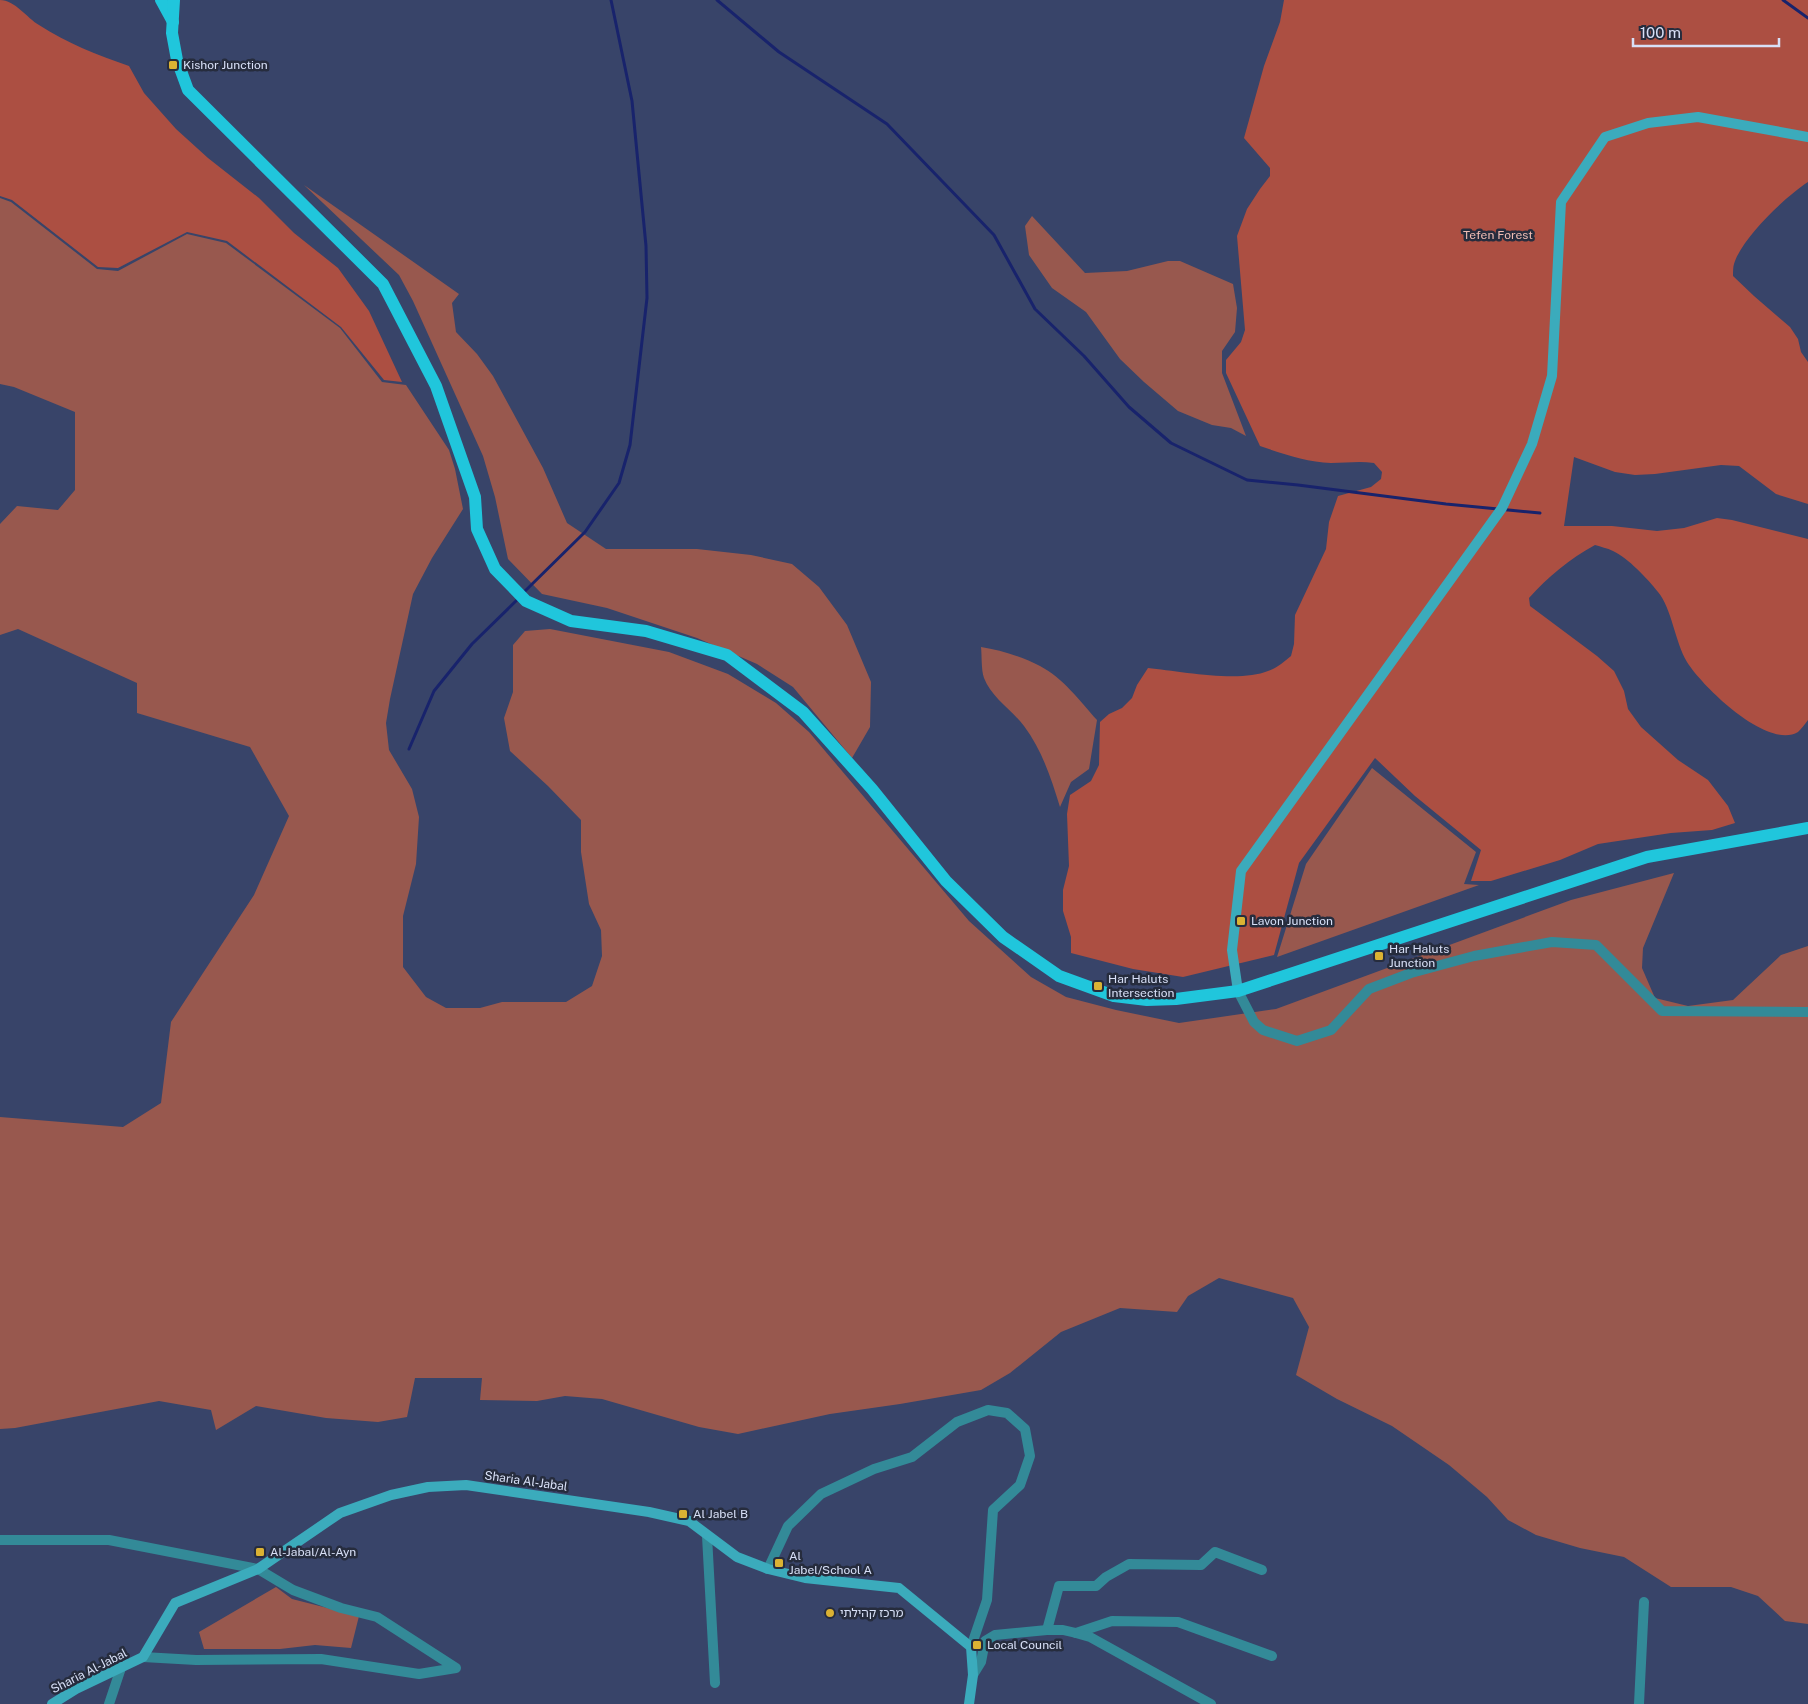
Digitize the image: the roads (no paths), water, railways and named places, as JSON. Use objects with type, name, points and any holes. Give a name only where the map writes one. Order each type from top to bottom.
[{"type":"main road","points":[[161,0],[173,22]]},
{"type":"main road","points":[[174,0],[172,33],[176,60],[188,90],[383,284],[436,386],[475,498],[477,529],[495,569],[526,601],[571,621],[646,631],[727,655],[803,712],[872,789],[946,881],[1004,937],[1059,976],[1114,996],[1147,1000],[1176,999],[1238,991],[1647,857],[1808,828]]},
{"type":"main road","points":[[1238,991],[1232,950],[1241,871],[1502,508],[1532,444],[1552,376],[1561,202],[1605,137],[1648,123],[1698,117],[1808,137]]},
{"type":"main road","name":"Sharia Al-Jabal","points":[[52,1704],[76,1689],[143,1657],[175,1603],[258,1569],[340,1513],[391,1495],[428,1487],[466,1485],[649,1512],[689,1521],[737,1558],[768,1570],[805,1578],[899,1588],[971,1647]]},
{"type":"main road","points":[[969,1704],[973,1675],[971,1647]]},
{"type":"street","points":[[1238,991],[1254,1022],[1263,1030],[1297,1040],[1331,1030],[1369,989],[1394,979],[1474,956],[1552,942],[1596,946],[1662,1011],[1808,1012]]},
{"type":"street","points":[[768,1570],[788,1526],[821,1494],[874,1469],[912,1457],[958,1422],[988,1410],[1008,1413],[1025,1429],[1030,1456],[1020,1486],[994,1510],[987,1600],[971,1647]]},
{"type":"street","points":[[707,1536],[715,1683]]},
{"type":"street","points":[[0,1540],[109,1540],[258,1569],[293,1590],[341,1608],[377,1617],[456,1668],[419,1674],[321,1660],[196,1660],[143,1657]]},
{"type":"street","points":[[1047,1630],[1059,1586],[1096,1586],[1106,1577],[1129,1564],[1202,1565],[1215,1552],[1262,1570]]},
{"type":"street","points":[[1639,1704],[1644,1602]]},
{"type":"street","points":[[1076,1633],[1112,1621],[1178,1622],[1272,1656]]},
{"type":"street","points":[[973,1675],[981,1662],[985,1641],[995,1635],[1063,1630],[1090,1637],[1211,1704]]},
{"type":"street","points":[[109,1704],[122,1668]]},
{"type":"waterway","points":[[523,593],[585,532],[619,483],[630,445],[647,298],[646,246],[632,101],[611,0]]},
{"type":"waterway","points":[[717,0],[779,52],[887,124],[994,235],[1035,309],[1084,356],[1129,407],[1171,443],[1247,480],[1446,504],[1540,513]]},
{"type":"waterway","points":[[1783,0],[1808,18]]},
{"type":"waterway","points":[[409,749],[434,691],[472,644],[519,598]]},
{"type":"place","name":"Kishor Junction","points":[[173,65]]},
{"type":"place","name":"Lavon Junction","points":[[1241,921]]},
{"type":"place","name":"Har Haluts Junction","points":[[1379,956]]},
{"type":"place","name":"Har Haluts Intersection","points":[[1098,986]]},
{"type":"place","name":"Al Jabel B","points":[[683,1514]]},
{"type":"place","name":"Al-Jabal/Al-Ayn","points":[[260,1552]]},
{"type":"place","name":"Al Jabel/School A","points":[[779,1563]]},
{"type":"place","name":"מרכז קהילתי","points":[[830,1613]]},
{"type":"place","name":"Local Council","points":[[977,1645]]},
{"type":"park label","name":"Tefen Forest","points":[[1498,235]]}]
